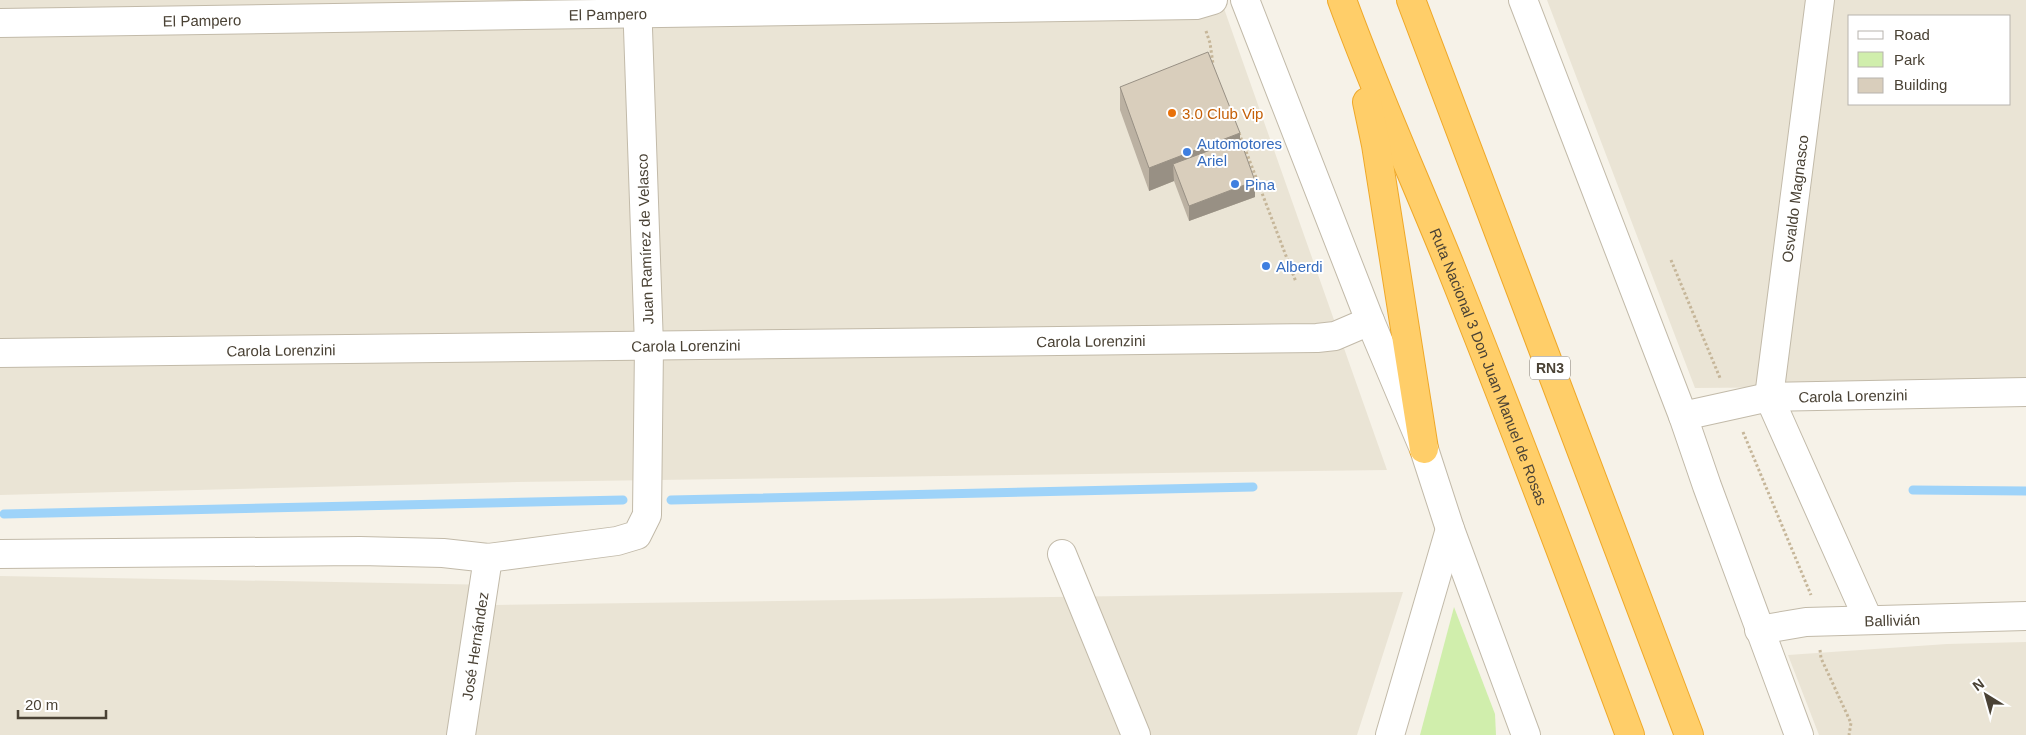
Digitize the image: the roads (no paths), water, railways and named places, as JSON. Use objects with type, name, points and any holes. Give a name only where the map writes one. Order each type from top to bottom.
[{"type":"highway","name":"RN3","points":[[1411,0],[1689,735]]},
{"type":"highway","points":[[1346,11],[1376,145],[1424,449]]},
{"type":"highway","name":"Ruta Nacional 3 Don Juan Manuel de Rosas","points":[[1346,11],[1503,398],[1630,735]]},
{"type":"street","points":[[1245,0],[1370,321],[1424,449],[1450,529],[1526,735]]},
{"type":"street","points":[[1523,0],[1683,416],[1798,735]]},
{"type":"street","name":"Osvaldo Magnasco","points":[[1769,397],[1820,0]]},
{"type":"street","name":"El Pampero","points":[[0,23],[637,7],[1205,3]]},
{"type":"street","name":"Juan Ramírez de Velasco","points":[[488,558],[617,541],[637,535],[647,515],[649,346],[637,7]]},
{"type":"street","name":"Carola Lorenzini","points":[[0,353],[1317,338],[1335,336],[1370,321]]},
{"type":"street","name":"Carola Lorenzini","points":[[1683,416],[1769,397],[2026,392]]},
{"type":"street","points":[[1769,397],[1868,620]]},
{"type":"street","points":[[1390,735],[1450,529]]},
{"type":"street","points":[[0,554],[360,551],[443,553],[488,558]]},
{"type":"street","points":[[1062,554],[1136,735]]},
{"type":"street","name":"José Hernández","points":[[462,735],[488,558]]},
{"type":"street","name":"Ballivián","points":[[1759,630],[1816,622],[2026,616]]},
{"type":"waterway","points":[[671,500],[1253,487]]},
{"type":"waterway","points":[[1913,490],[2026,491]]},
{"type":"waterway","points":[[4,514],[623,500]]},
{"type":"place","name":"3.0 Club Vip","points":[[1172,113]]},
{"type":"place","name":"Automotores Ariel","points":[[1187,152]]},
{"type":"place","name":"Pina","points":[[1235,184]]},
{"type":"place","name":"Alberdi","points":[[1266,266]]}]
